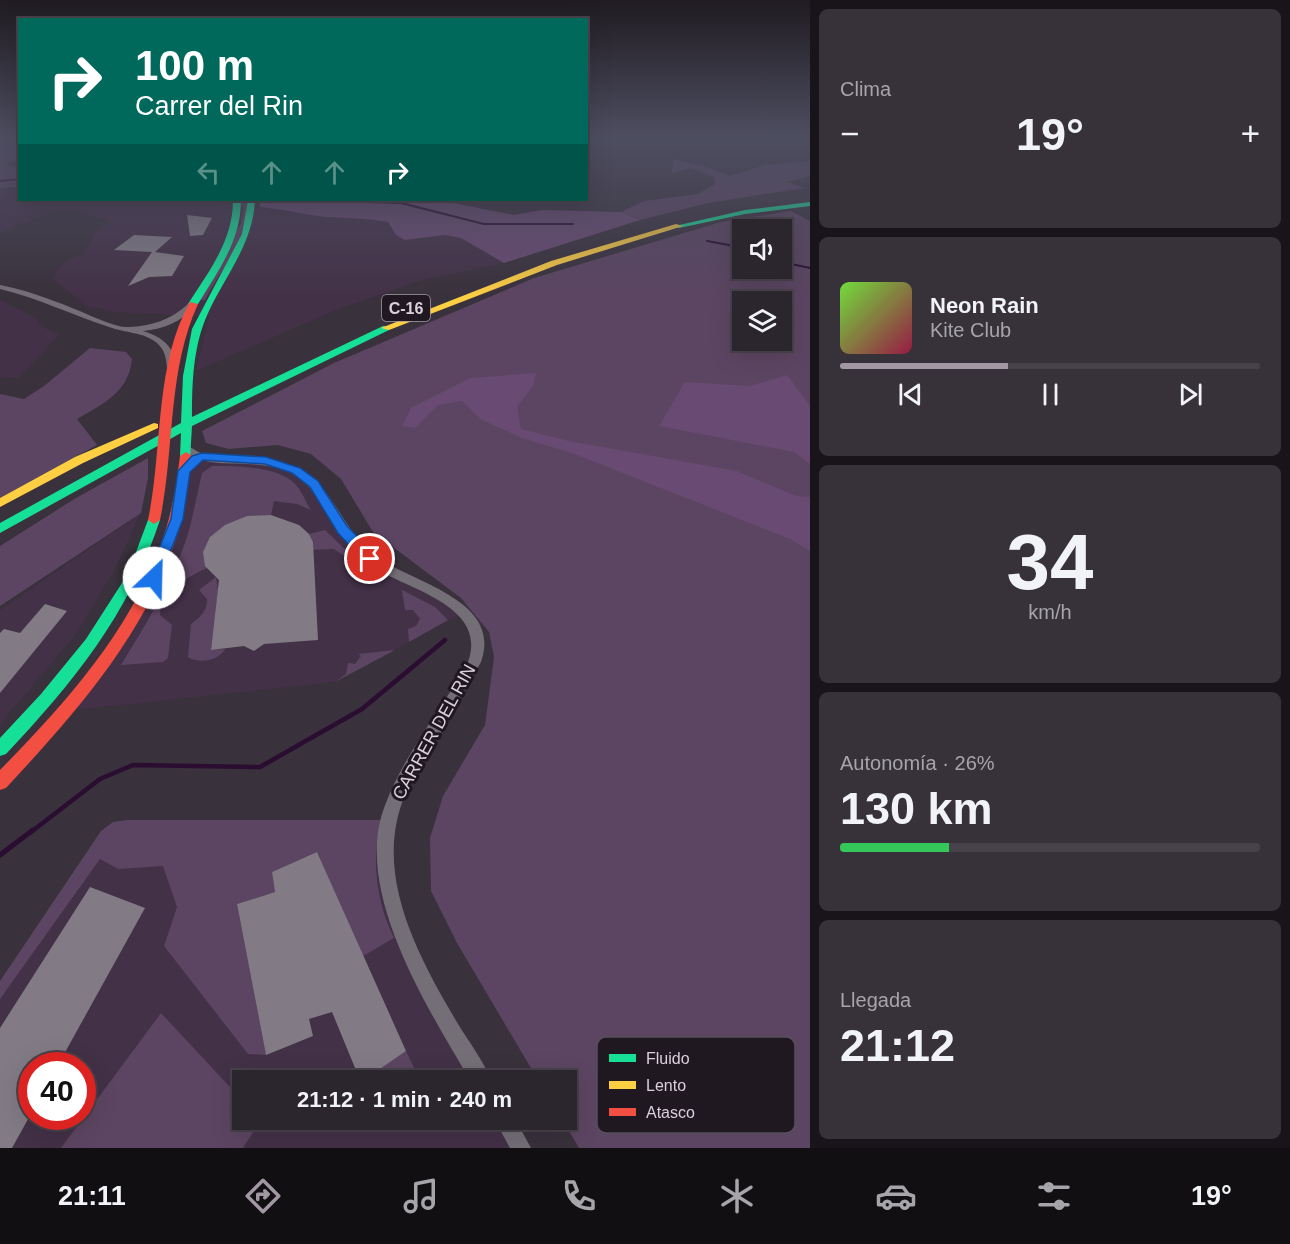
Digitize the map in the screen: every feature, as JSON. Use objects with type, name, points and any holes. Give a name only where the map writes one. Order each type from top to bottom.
[{"type":"main road","name":"C-16","points":[[0,530],[204,414],[394,324],[487,286],[594,250],[682,225],[809,200]]},
{"type":"main road","name":"C-16","points":[[0,512],[160,423],[288,359],[416,304],[537,260],[664,222],[680,214],[736,201],[809,200]]},
{"type":"main road","points":[[0,749],[66,675],[131,576],[155,517],[165,456],[177,326],[232,237],[238,220],[237,201]]},
{"type":"main road","points":[[0,782],[53,726],[109,654],[130,621],[169,544],[177,519],[184,471],[190,372],[199,324],[249,229],[252,216],[251,201]]},
{"type":"main road","points":[[0,503],[79,460],[160,423]]},
{"type":"street","points":[[0,287],[28,293],[110,325],[146,334],[162,343]]},
{"type":"street","points":[[154,327],[175,319],[190,306]]},
{"type":"street","points":[[110,325],[191,327],[184,361],[190,372]]},
{"type":"street","points":[[171,385],[171,357],[159,333],[177,326]]},
{"type":"street","name":"CARRER DEL RIN","points":[[187,446],[202,456],[266,461],[296,471],[314,484],[342,530],[370,559],[438,592],[457,606],[472,626],[478,650],[474,663],[444,718],[415,761],[391,808],[385,853],[394,912],[432,996],[475,1070]]},
{"type":"street","points":[[184,471],[196,458],[202,456]]},
{"type":"street","points":[[510,1130],[521,1148]]},
{"type":"shaded area","points":[[0,192],[18,192],[18,201],[222,201],[223,204],[294,210],[323,217],[363,217],[388,222],[390,229],[418,240],[445,235],[461,238],[504,263],[422,280],[336,310],[196,371],[209,317],[114,312],[87,306],[54,280],[57,269],[71,258],[83,255],[98,228],[112,222],[76,210],[55,210],[0,233]]},
{"type":"shaded area","points":[[702,192],[781,192],[708,203],[640,220],[621,212],[644,201]]},
{"type":"shaded area","points":[[240,201],[247,201],[244,227],[234,252],[205,300],[199,300],[241,223],[243,209]]},
{"type":"shaded area","points":[[259,201],[443,201],[514,215],[541,210],[621,212],[640,220],[504,263],[461,238],[445,235],[405,240],[396,235],[388,222],[326,217],[260,207]]},
{"type":"shaded area","points":[[791,211],[810,221],[810,1148],[579,1148],[568,1130],[577,1130],[577,1070],[532,1070],[457,943],[431,891],[430,838],[443,796],[485,725],[494,657],[489,632],[461,598],[373,532],[341,479],[311,454],[278,445],[229,449],[206,443],[202,431],[334,363],[534,278],[721,222],[732,220],[732,279],[792,279],[792,219],[740,219]]},
{"type":"shaded area","points":[[0,300],[36,318],[42,327],[60,334],[18,379],[0,377]]},
{"type":"shaded area","points":[[90,348],[126,352],[132,359],[126,380],[120,389],[105,402],[77,419],[97,445],[0,498],[0,394],[24,399],[44,386]]},
{"type":"shaded area","points":[[536,373],[533,386],[517,407],[521,429],[569,441],[737,471],[796,496],[810,497],[810,551],[790,539],[572,453],[522,438],[482,420],[462,401],[438,405],[415,428],[402,426],[411,408],[470,378]]},
{"type":"shaded area","points":[[787,375],[810,406],[810,464],[794,452],[659,426],[685,382],[750,386]]},
{"type":"shaded area","points":[[202,456],[266,461],[296,471],[358,547],[462,613],[335,682],[65,711],[154,578],[189,465]]},
{"type":"shaded area","points":[[148,458],[148,478],[141,513],[0,606],[0,546],[76,498]]},
{"type":"shaded area","points":[[212,466],[254,468],[284,476],[298,487],[311,510],[297,504],[274,501],[271,515],[250,517],[223,528],[203,552],[207,568],[177,586],[170,592],[162,606],[160,615],[172,625],[168,658],[163,662],[121,665],[160,599],[177,564],[190,527],[202,473]]},
{"type":"shaded area","points":[[141,513],[115,569],[77,633],[0,724],[0,610]]},
{"type":"shaded area","points":[[325,530],[352,556],[347,558],[334,549],[304,550],[304,545],[314,544],[309,534]]},
{"type":"shaded area","points":[[216,577],[218,591],[211,650],[225,649],[214,659],[203,661],[193,659],[188,657],[191,624],[203,613],[207,603],[207,599],[199,590]]},
{"type":"shaded area","points":[[402,590],[435,607],[448,620],[409,642],[408,629],[416,626],[420,619],[413,610],[405,610]]},
{"type":"shaded area","points":[[395,650],[335,682],[346,674],[348,663],[355,664],[361,656],[358,654]]},
{"type":"shaded area","points":[[127,820],[389,820],[394,912],[476,1070],[232,1070],[232,1130],[510,1130],[521,1148],[0,1148],[0,981],[101,831],[113,822]]},
{"type":"shaded area","points":[[127,820],[381,820],[376,850],[377,880],[383,909],[394,938],[363,956],[317,852],[272,872],[275,892],[237,904],[266,1055],[248,1054],[164,946],[177,907],[163,866],[118,869],[100,859],[0,999],[0,981],[101,831],[113,822]]},
{"type":"shaded area","points":[[161,1013],[232,1089],[232,1130],[255,1130],[243,1148],[61,1148],[74,1130],[96,1130],[96,1101]]},
{"type":"shaded area","points":[[406,1051],[415,1070],[378,1070]]},
{"type":"building","points":[[187,215],[212,218],[203,235],[190,236]]},
{"type":"building","points":[[134,235],[172,237],[155,252],[184,256],[172,276],[149,277],[128,286],[152,252],[114,250]]},
{"type":"building","points":[[271,515],[299,525],[309,534],[313,542],[318,640],[264,644],[254,651],[244,646],[211,650],[219,580],[205,566],[203,552],[210,537],[225,525],[247,516]]},
{"type":"building","points":[[45,604],[67,611],[0,693],[0,633],[4,629],[20,633]]},
{"type":"building","points":[[317,852],[406,1051],[378,1070],[356,1070],[332,1012],[309,1019],[313,1036],[266,1055],[237,904],[275,892],[272,872]]},
{"type":"building","points":[[90,887],[145,908],[65,1052],[18,1052],[18,1130],[22,1130],[12,1148],[0,1148],[0,1028]]},
{"type":"waterway","points":[[335,201],[401,203],[484,224],[573,224]]},
{"type":"waterway","points":[[707,241],[732,247]]},
{"type":"waterway","points":[[792,264],[810,268]]},
{"type":"waterway","points":[[31,832],[100,779],[133,765],[260,767],[362,709],[445,640]]},
{"type":"waterway","points":[[0,855],[33,830]]},
{"type":"traffic: fast","points":[[193,304],[230,242],[237,214],[237,201]]},
{"type":"traffic: fast","points":[[186,456],[187,392],[190,360],[197,329],[246,234],[251,201]]},
{"type":"traffic: fast","points":[[679,226],[745,212],[810,204]]},
{"type":"traffic: fast","points":[[0,529],[202,416],[386,328]]},
{"type":"traffic: fast","points":[[0,749],[70,672],[111,614],[129,584],[154,520]]},
{"type":"traffic: slow","points":[[386,328],[554,263],[679,226]]},
{"type":"traffic: slow","points":[[0,503],[79,460],[154,426]]},
{"type":"traffic: jam","points":[[154,520],[163,466],[170,380],[182,327],[193,304]]},
{"type":"traffic: jam","points":[[0,782],[65,712],[95,674],[123,634],[147,593],[166,549],[179,504],[186,456]]},
{"type":"route","points":[[154,578],[177,519],[183,493],[184,471],[196,458],[202,456],[266,461],[296,471],[314,484],[342,530],[370,559]]}]
